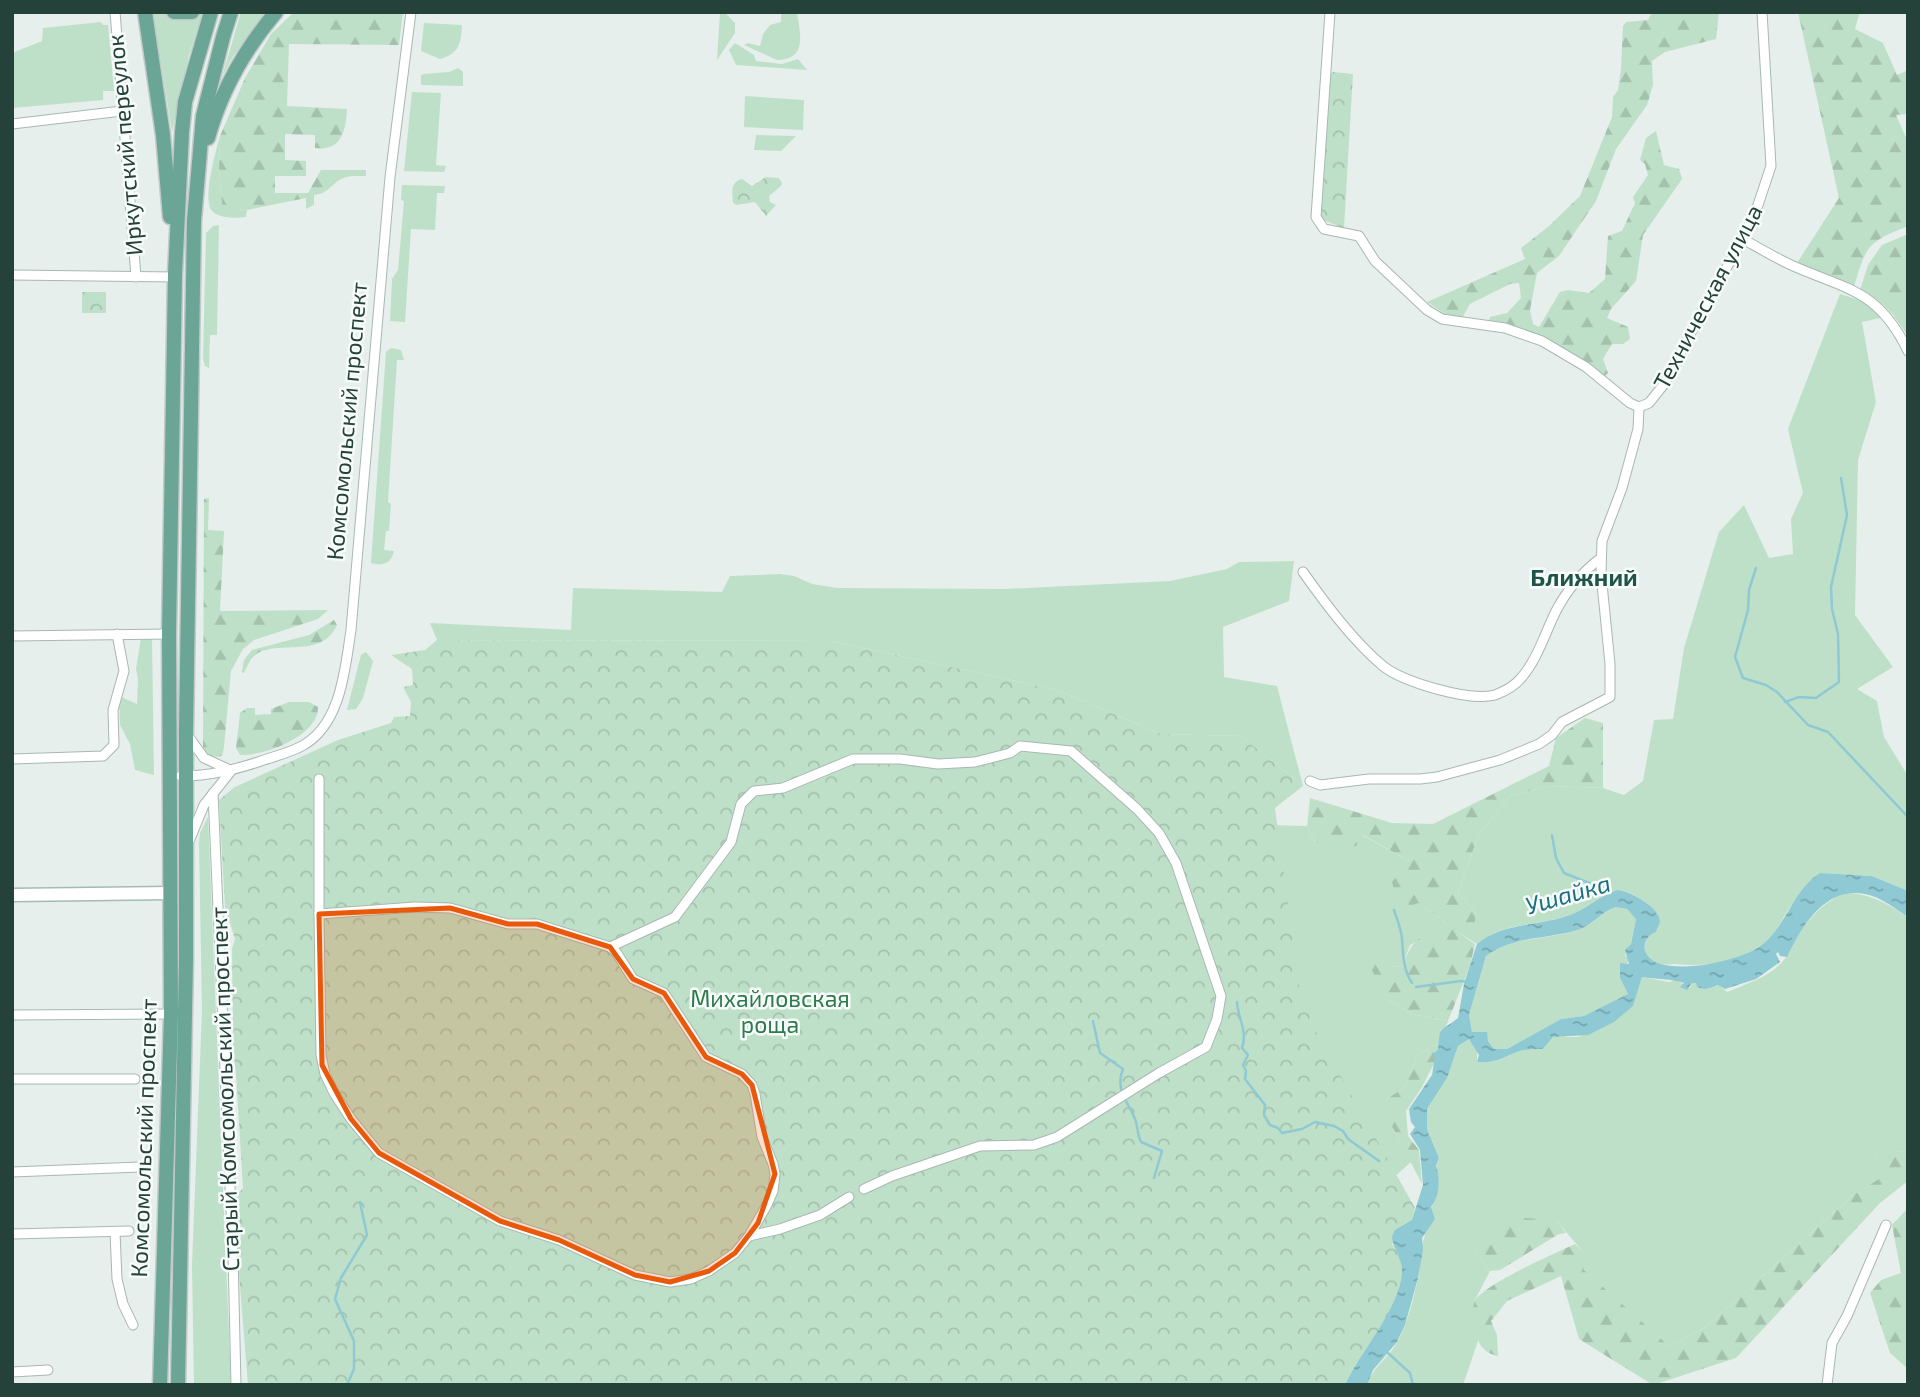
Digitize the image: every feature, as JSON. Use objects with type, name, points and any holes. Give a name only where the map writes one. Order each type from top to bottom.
[{"type":"main road","points":[[145,12],[163,135],[175,275]]},
{"type":"main road","points":[[174,12],[192,12]]},
{"type":"main road","name":"Комсомольский проспект","points":[[160,1385],[171,1014],[169,634],[175,275],[181,132],[186,102],[211,12]]},
{"type":"main road","name":"Комсомольский проспект","points":[[178,1385],[196,194],[205,105],[231,12]]},
{"type":"main road","points":[[196,194],[202,156],[226,89],[251,43],[276,12]]},
{"type":"main road","points":[[171,893],[187,893]]},
{"type":"street","name":"Иркутский переулок","points":[[114,12],[136,277]]},
{"type":"street","name":"Комсомольский проспект","points":[[169,776],[204,776],[288,752],[312,740],[331,715],[343,677],[352,621],[390,177],[411,12]]},
{"type":"street","points":[[1310,781],[1320,785],[1369,779],[1420,779],[1480,765],[1539,744],[1552,735],[1562,722],[1610,697],[1610,664],[1601,574],[1602,541],[1622,488],[1638,429],[1639,407],[1629,403],[1579,362],[1542,341],[1505,328],[1443,319],[1427,310],[1376,261],[1359,236],[1324,229],[1316,217],[1330,12]]},
{"type":"street","name":"Техническая улица","points":[[1639,407],[1649,403],[1665,383],[1743,239],[1771,166],[1762,12]]},
{"type":"street","points":[[12,124],[34,119],[122,111]]},
{"type":"street","points":[[1743,239],[1789,264],[1857,291],[1871,300],[1890,319],[1908,351]]},
{"type":"street","points":[[12,275],[175,275]]},
{"type":"street","points":[[1303,572],[1327,604],[1385,668],[1432,687],[1477,696],[1494,695],[1513,687],[1539,652],[1557,610],[1575,582],[1601,558]]},
{"type":"street","points":[[12,759],[103,755],[114,745],[113,710],[124,671],[117,634]]},
{"type":"street","points":[[12,636],[169,634]]},
{"type":"street","points":[[186,732],[204,758],[231,770]]},
{"type":"street","points":[[610,947],[675,917],[731,842],[741,804],[754,791],[783,788],[841,762],[853,759],[900,759],[938,764],[975,762],[1010,752],[1020,746],[1071,751],[1137,809],[1158,834],[1176,863],[1221,996],[1217,1019],[1206,1047],[1150,1078],[1056,1137],[1034,1145],[980,1146],[892,1176],[864,1189]]},
{"type":"street","name":"Комсомольский проспект","points":[[186,850],[194,823],[231,770]]},
{"type":"street","points":[[319,779],[320,914],[322,1065],[346,1112],[379,1153],[499,1221],[559,1240],[635,1275],[670,1282],[691,1279],[709,1271],[735,1253],[749,1236],[773,1191],[775,1174],[774,1164],[762,1137],[751,1085],[742,1074],[706,1057],[664,993],[633,979],[610,947],[537,924],[509,925],[450,908],[415,907],[320,914]]},
{"type":"street","name":"Старый Комсомольский проспект","points":[[213,793],[236,1385]]},
{"type":"street","points":[[12,895],[171,893]]},
{"type":"street","points":[[12,1015],[171,1014]]},
{"type":"street","points":[[12,1079],[135,1079]]},
{"type":"street","points":[[12,1172],[140,1167]]},
{"type":"street","points":[[749,1236],[820,1215],[849,1197]]},
{"type":"street","points":[[1827,1385],[1832,1343],[1847,1316],[1886,1225]]},
{"type":"street","points":[[12,1234],[129,1231]]},
{"type":"street","points":[[115,1232],[117,1279],[123,1304],[133,1325]]},
{"type":"street","points":[[12,1372],[48,1370]]},
{"type":"highlighted area","points":[[450,908],[508,924],[537,924],[610,947],[633,979],[664,993],[706,1057],[742,1074],[752,1085],[775,1174],[758,1223],[735,1253],[709,1271],[670,1282],[635,1275],[559,1240],[500,1221],[379,1153],[351,1119],[322,1065],[319,914]]},
{"type":"green space","points":[[153,12],[193,17],[203,12],[189,55],[172,132]]},
{"type":"green space","points":[[241,12],[265,12],[232,58],[222,77]]},
{"type":"green space","points":[[294,12],[403,12],[399,45],[289,44],[287,106],[347,109],[343,132],[331,147],[315,148],[315,135],[285,134],[285,160],[306,161],[306,176],[275,176],[275,193],[308,193],[321,170],[366,170],[366,176],[341,179],[326,191],[314,195],[314,205],[306,209],[306,198],[247,210],[227,209],[222,204],[220,136],[245,78],[271,34]]},
{"type":"green space","points":[[724,12],[735,23],[735,33],[717,60],[720,13]]},
{"type":"green space","points":[[781,12],[797,12],[800,44],[794,55],[777,60],[744,45],[748,43],[760,46],[763,34],[770,25],[781,22]]},
{"type":"green space","points":[[1652,12],[1719,12],[1716,39],[1665,52],[1652,61],[1653,85],[1647,105],[1616,149],[1596,201],[1559,256],[1537,273],[1530,310],[1533,324],[1539,327],[1560,292],[1568,290],[1589,293],[1605,279],[1608,236],[1622,231],[1635,203],[1633,197],[1648,175],[1645,164],[1640,160],[1646,138],[1656,131],[1664,165],[1679,169],[1682,179],[1643,235],[1636,281],[1611,309],[1607,318],[1628,327],[1630,339],[1623,344],[1612,344],[1603,359],[1608,373],[1605,376],[1544,338],[1488,322],[1490,317],[1507,313],[1521,298],[1519,283],[1510,284],[1470,304],[1462,318],[1445,314],[1427,302],[1525,259],[1521,248],[1580,196],[1612,117],[1613,97],[1618,90],[1621,69],[1623,26],[1626,22],[1648,20]]},
{"type":"green space","points":[[1798,12],[1860,12],[1855,29],[1883,43],[1897,75],[1908,70],[1908,114],[1896,115],[1908,142],[1908,226],[1884,236],[1870,247],[1854,287],[1797,263],[1839,198]]},
{"type":"green space","points":[[101,22],[108,25],[114,91],[103,91],[103,100],[12,108],[12,54],[42,41],[43,28]]},
{"type":"green space","points":[[424,23],[462,25],[460,42],[455,51],[440,59],[421,51]]},
{"type":"green space","points":[[735,43],[754,55],[756,61],[782,64],[798,59],[807,70],[736,65],[729,50]]},
{"type":"green space","points":[[458,68],[463,72],[463,86],[421,85],[421,75],[449,72]]},
{"type":"green space","points":[[1329,74],[1353,74],[1344,228],[1323,220],[1320,212]]},
{"type":"green space","points":[[412,92],[441,93],[436,165],[446,166],[444,172],[404,171]]},
{"type":"green space","points":[[745,96],[804,100],[803,130],[744,127]]},
{"type":"green space","points":[[756,135],[796,136],[781,151],[754,150]]},
{"type":"green space","points":[[220,136],[222,204],[247,210],[246,217],[220,216],[213,212],[210,206],[210,176]]},
{"type":"green space","points":[[766,177],[779,178],[782,183],[769,196],[770,202],[776,205],[766,216],[755,202],[737,205],[733,203],[733,188],[738,180],[742,179],[752,186]]},
{"type":"green space","points":[[402,185],[445,186],[444,193],[437,193],[435,230],[411,229],[405,322],[390,321],[392,279],[398,270],[404,201],[401,200]]},
{"type":"green space","points":[[219,225],[217,335],[210,335],[209,368],[205,366],[203,359],[206,233],[213,226]]},
{"type":"green space","points":[[1908,234],[1908,337],[1888,309],[1860,290],[1868,265],[1882,245]]},
{"type":"green space","points":[[82,292],[106,292],[106,313],[82,313]]},
{"type":"green space","points":[[1840,294],[1869,303],[1885,317],[1862,322],[1876,402],[1858,460],[1855,615],[1893,667],[1857,689],[1877,701],[1884,737],[1908,776],[1908,891],[1872,876],[1820,873],[1792,905],[1767,942],[1731,960],[1698,965],[1664,964],[1649,957],[1645,943],[1656,932],[1659,916],[1643,901],[1617,890],[1575,913],[1512,927],[1488,936],[1477,944],[1448,926],[1476,913],[1458,893],[1478,836],[1510,796],[1549,786],[1603,788],[1624,795],[1643,781],[1654,720],[1673,719],[1684,648],[1719,532],[1744,505],[1769,558],[1793,554],[1791,519],[1803,493],[1788,429]]},
{"type":"green space","points":[[391,348],[401,350],[404,360],[397,360],[388,502],[391,504],[384,550],[394,551],[389,561],[379,564],[371,563],[386,352]]},
{"type":"green space","points":[[209,498],[208,530],[224,531],[220,611],[328,610],[318,619],[254,640],[243,649],[231,671],[224,747],[222,756],[216,757],[203,749],[204,499]]},
{"type":"green space","points":[[1294,561],[1289,601],[1223,627],[1224,677],[1277,686],[1303,786],[1241,736],[1161,734],[1057,690],[831,641],[437,640],[430,623],[571,630],[573,588],[722,592],[730,576],[780,574],[837,588],[1003,589],[1170,581],[1227,569],[1239,562]]},
{"type":"green space","points":[[334,620],[337,625],[330,636],[320,643],[261,652],[252,658],[244,673],[242,672],[244,660],[252,650],[309,635]]},
{"type":"green space","points":[[152,637],[154,775],[135,770],[130,744],[120,725],[119,696],[137,704],[136,669],[141,638]]},
{"type":"green space","name":"Михайловская роща","points":[[437,640],[831,641],[1057,690],[1161,734],[1241,736],[1303,786],[1275,808],[1300,992],[1316,1032],[1415,1208],[1412,1220],[1392,1244],[1400,1258],[1402,1270],[1399,1289],[1386,1317],[1345,1385],[248,1385],[233,1200],[243,1188],[233,1048],[232,949],[235,939],[225,907],[219,800],[235,787],[338,740],[391,723],[394,717],[410,716],[411,702],[403,687],[413,685],[412,669],[391,655],[425,650]]},
{"type":"green space","points":[[366,652],[373,661],[363,698],[356,709],[347,710],[361,655]]},
{"type":"green space","points":[[289,702],[309,702],[318,707],[310,727],[275,748],[240,755],[236,748],[240,713],[247,708],[255,708],[255,715],[271,714],[271,709]]},
{"type":"green space","points":[[1585,718],[1603,723],[1603,788],[1549,786],[1510,796],[1478,836],[1458,893],[1476,913],[1474,928],[1449,926],[1475,944],[1470,966],[1448,1021],[1412,1014],[1388,1000],[1368,963],[1375,958],[1388,967],[1402,966],[1415,942],[1447,925],[1418,903],[1400,910],[1392,882],[1409,861],[1363,835],[1356,846],[1337,849],[1315,842],[1307,826],[1310,798],[1392,823],[1433,824],[1549,766],[1556,738]]},
{"type":"green space","points":[[208,817],[231,1385],[194,1385],[192,1265],[202,1010],[199,844],[200,833]]},
{"type":"green space","points":[[1265,825],[1307,826],[1315,842],[1362,835],[1409,861],[1418,903],[1448,926],[1410,945],[1402,966],[1388,967],[1369,963],[1388,1000],[1412,1014],[1448,1021],[1440,1042],[1417,1055],[1405,1087],[1385,1100],[1394,1131],[1412,1161],[1390,1181],[898,1385]]},
{"type":"green space","points":[[1844,893],[1878,900],[1908,917],[1908,1151],[1875,1153],[1880,1179],[1852,1196],[1707,1326],[1670,1347],[1583,1270],[1583,1252],[1557,1221],[1475,1250],[1490,1271],[1474,1302],[1478,1341],[1463,1385],[1367,1385],[1373,1372],[1394,1347],[1405,1327],[1418,1279],[1423,1240],[1435,1219],[1431,1208],[1437,1194],[1436,1171],[1439,1158],[1427,1129],[1427,1109],[1447,1078],[1458,1046],[1469,1039],[1477,1049],[1477,1062],[1485,1062],[1524,1050],[1543,1049],[1553,1037],[1578,1037],[1632,1007],[1642,977],[1669,982],[1676,980],[1690,988],[1692,983],[1703,989],[1719,985],[1727,992],[1775,969],[1787,956],[1815,913]]},
{"type":"green space","points":[[1617,907],[1627,909],[1636,918],[1631,944],[1625,955],[1629,960],[1620,978],[1628,994],[1584,1016],[1561,1019],[1507,1049],[1494,1049],[1487,1036],[1472,1032],[1469,1015],[1486,956],[1520,941],[1580,929]]},
{"type":"green space","points":[[1440,1042],[1442,1048],[1406,1111],[1408,1136],[1419,1150],[1422,1184],[1382,1107],[1385,1100],[1405,1087],[1417,1055]]},
{"type":"green space","points":[[1908,1151],[1908,1181],[1880,1203],[1736,1358],[1653,1385],[1579,1339],[1561,1276],[1507,1301],[1491,1321],[1497,1335],[1498,1356],[1479,1343],[1473,1310],[1479,1296],[1519,1270],[1575,1244],[1583,1252],[1584,1270],[1670,1347],[1707,1326],[1852,1196],[1879,1179],[1875,1152]]},
{"type":"green space","points":[[1908,1208],[1908,1369],[1890,1353],[1870,1293],[1881,1280],[1901,1273],[1892,1225]]},
{"type":"green space","points":[[1515,1217],[1557,1221],[1566,1233],[1559,1234],[1500,1270],[1490,1271],[1475,1250]]},
{"type":"water","points":[[1820,873],[1872,876],[1908,891],[1908,917],[1871,895],[1851,893],[1838,896],[1827,902],[1808,921],[1787,957],[1780,956],[1778,952],[1776,954],[1780,962],[1756,979],[1725,989],[1718,985],[1703,989],[1692,983],[1687,990],[1680,987],[1684,983],[1642,977],[1633,1006],[1614,1022],[1588,1035],[1553,1037],[1543,1049],[1524,1050],[1485,1062],[1477,1062],[1479,1055],[1469,1039],[1458,1046],[1447,1078],[1427,1109],[1427,1129],[1439,1158],[1436,1166],[1438,1188],[1431,1207],[1435,1219],[1422,1238],[1423,1250],[1418,1278],[1405,1325],[1397,1342],[1373,1370],[1367,1385],[1345,1385],[1387,1316],[1399,1287],[1402,1268],[1392,1237],[1395,1230],[1412,1220],[1423,1185],[1420,1150],[1410,1134],[1415,1127],[1411,1122],[1409,1109],[1432,1075],[1435,1056],[1432,1054],[1438,1050],[1440,1033],[1458,1018],[1464,984],[1477,944],[1500,931],[1575,913],[1617,890],[1643,901],[1659,916],[1656,932],[1645,943],[1646,952],[1653,960],[1668,966],[1720,962],[1754,950],[1765,943],[1810,881]],"holes":[[[1616,907],[1627,909],[1636,919],[1631,944],[1625,950],[1629,964],[1620,963],[1620,978],[1628,994],[1584,1016],[1561,1019],[1507,1049],[1494,1049],[1488,1041],[1487,1032],[1472,1032],[1469,1015],[1486,956],[1508,944],[1580,929]]]},
{"type":"waterway","points":[[1785,702],[1799,697],[1816,698],[1839,682],[1838,634],[1832,609],[1831,587],[1847,515],[1841,478]]},
{"type":"waterway","points":[[1756,568],[1735,657],[1743,678],[1766,685],[1777,692],[1808,725],[1828,732],[1908,817]]},
{"type":"waterway","name":"Ушайка","points":[[1552,835],[1556,858],[1564,873],[1602,888],[1606,897]]},
{"type":"waterway","points":[[1394,910],[1401,935],[1405,967],[1412,983]]},
{"type":"waterway","points":[[1416,987],[1468,982]]},
{"type":"waterway","points":[[1237,1002],[1243,1030],[1242,1048],[1248,1055],[1243,1065],[1246,1071],[1245,1079],[1265,1105],[1264,1115],[1270,1125],[1282,1133],[1302,1129],[1315,1122],[1334,1126],[1379,1161]]},
{"type":"waterway","points":[[1093,1021],[1100,1053],[1123,1069],[1121,1089],[1135,1119],[1141,1142],[1162,1151],[1154,1178]]},
{"type":"waterway","points":[[347,1385],[354,1369],[354,1341],[335,1299],[341,1278],[367,1235],[360,1202]]},
{"type":"waterway","points":[[1388,1353],[1410,1373],[1413,1385]]},
{"type":"district","name":"Ближний","points":[[1584,578]]}]
